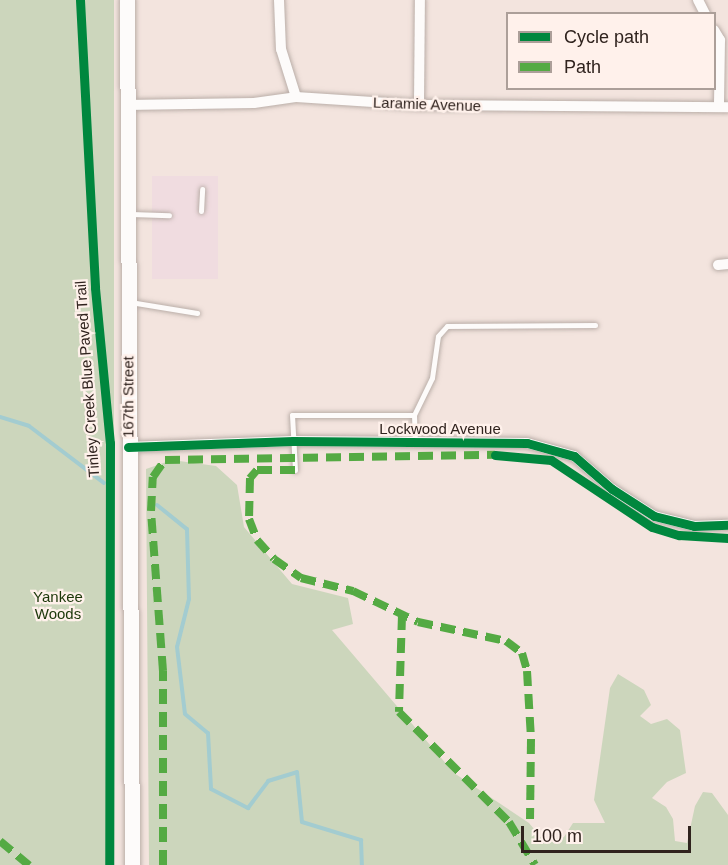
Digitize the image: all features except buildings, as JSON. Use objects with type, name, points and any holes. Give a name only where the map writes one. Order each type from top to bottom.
[{"type":"main road","name":"167th Street","points":[[127,0],[132,865]]},
{"type":"street","points":[[279,0],[281,49],[296,97]]},
{"type":"street","points":[[419,105],[420,0]]},
{"type":"street","points":[[716,33],[720,39],[723,107]]},
{"type":"street","name":"Laramie Avenue","points":[[126,105],[254,103],[296,97],[419,105],[723,107]]},
{"type":"street","name":"Lockwood Avenue","points":[[128,447],[293,441],[545,446],[574,456],[612,489],[654,516],[694,526],[728,525]]},
{"type":"lane","points":[[201,210],[202,189]]},
{"type":"lane","points":[[127,214],[170,215]]},
{"type":"lane","points":[[127,302],[197,313]]},
{"type":"lane","points":[[416,445],[414,415],[432,378],[438,336],[447,326],[595,325]]},
{"type":"lane","points":[[295,470],[292,415],[414,415]]},
{"type":"shaded area","points":[[152,176],[218,176],[218,279],[152,279]]},
{"type":"green space","name":"Yankee Woods","points":[[0,0],[114,0],[114,865],[0,865]]},
{"type":"green space","points":[[172,460],[216,466],[237,485],[244,527],[292,584],[348,598],[353,624],[332,630],[454,773],[529,823],[543,840],[564,837],[573,823],[605,823],[594,800],[610,688],[618,674],[644,690],[651,705],[640,716],[651,724],[667,719],[680,730],[686,773],[667,782],[652,798],[666,807],[673,819],[675,841],[687,843],[695,806],[703,792],[712,793],[728,815],[728,865],[149,865],[146,469]]},
{"type":"waterway","points":[[0,417],[29,426],[104,483]]},
{"type":"waterway","points":[[157,505],[187,529],[189,599],[177,647],[185,714],[208,733],[211,789],[248,808],[268,781],[297,772],[302,822],[361,840],[362,865]]},
{"type":"marked path","points":[[163,865],[163,671],[151,511],[153,477],[165,460],[495,455]]},
{"type":"marked path","points":[[295,470],[257,470],[250,478],[249,519],[257,540],[274,559],[301,578],[353,591],[418,622],[506,641],[522,653],[527,671],[531,739],[530,819]]},
{"type":"marked path","points":[[402,615],[399,712],[509,822],[535,865]]},
{"type":"marked path","points":[[0,841],[29,865]]},
{"type":"cycle path","name":"Tinley Creek Blue Paved Trail","points":[[80,0],[95,288],[110,443],[109,865]]},
{"type":"cycle path","points":[[128,447],[293,441],[527,443],[574,456],[612,489],[654,516],[694,526],[728,525]]},
{"type":"cycle path","points":[[495,455],[551,460],[652,527],[679,535],[728,538]]}]
